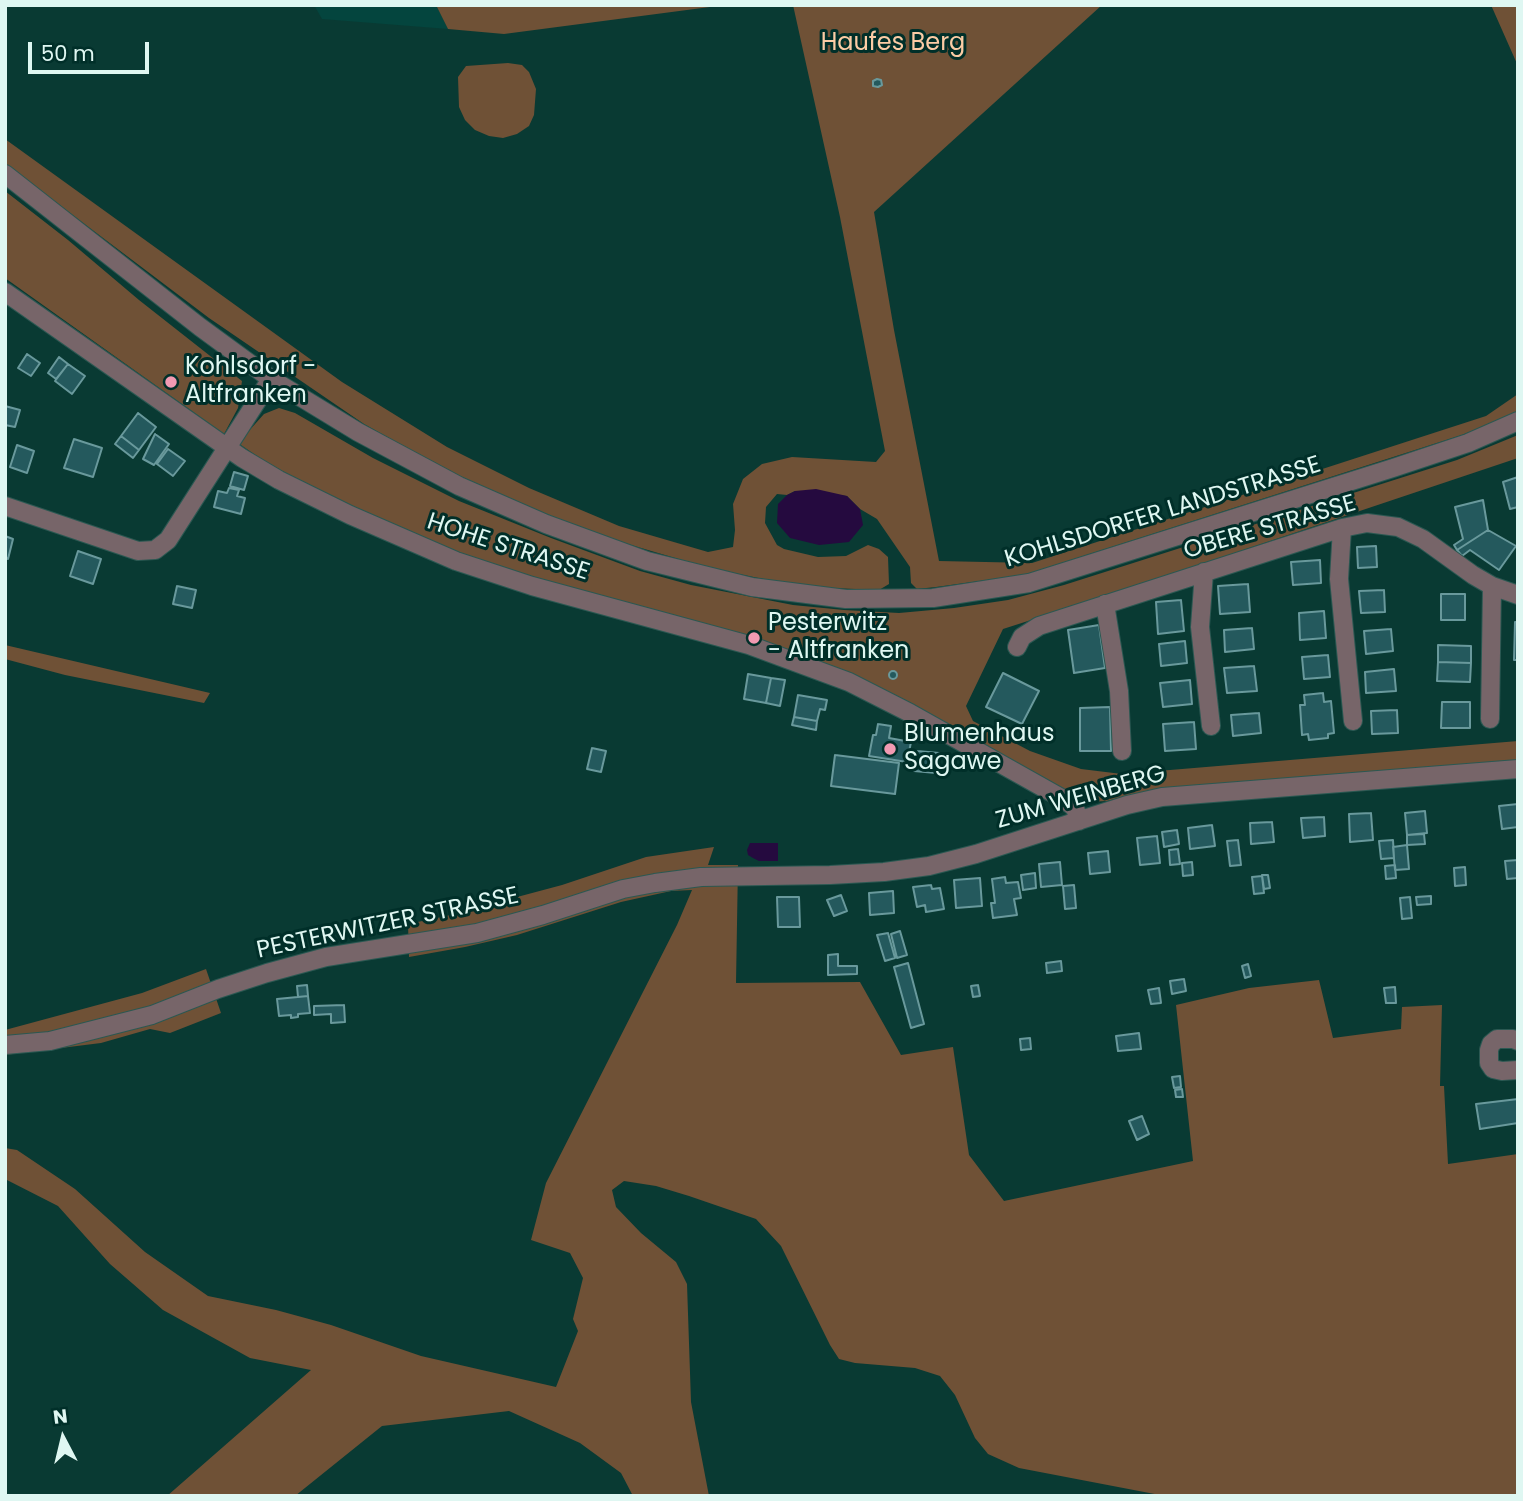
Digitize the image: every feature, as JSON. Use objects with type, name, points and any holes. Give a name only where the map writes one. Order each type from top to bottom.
[{"type":"street","name":"KOHLSDORFER LANDSTRASSE","points":[[5,174],[200,327],[271,379],[358,432],[459,486],[546,524],[647,561],[752,587],[846,599],[933,598],[1029,583],[1393,468],[1468,443],[1518,421]]},
{"type":"street","name":"HOHE STRASSE","points":[[5,292],[226,447],[278,480],[456,561],[532,586],[749,645],[849,682],[1065,800],[1075,808],[1079,821]]},
{"type":"street","points":[[5,506],[138,551],[155,550],[168,540],[271,379]]},
{"type":"street","name":"OBERE STRASSE","points":[[1017,647],[1022,637],[1039,626],[1342,528],[1367,523],[1398,527],[1423,539],[1492,586],[1518,595]]},
{"type":"street","points":[[1342,528],[1339,579],[1353,721]]},
{"type":"street","points":[[1204,572],[1200,627],[1211,726]]},
{"type":"street","points":[[1490,719],[1492,586]]},
{"type":"street","points":[[1105,604],[1119,691],[1122,751]]},
{"type":"street","name":"ZUM WEINBERG","points":[[701,877],[884,872],[976,854],[1128,805],[1162,797],[1518,769]]},
{"type":"street","name":"PESTERWITZER STRASSE","points":[[5,1045],[50,1041],[152,1015],[267,972],[326,957],[477,933],[623,889],[701,877]]},
{"type":"street","points":[[1518,1041],[1497,1039],[1489,1050],[1489,1063],[1493,1069],[1518,1070]]},
{"type":"shaded area","points":[[314,5],[436,5],[448,29],[322,19]]},
{"type":"shaded area","points":[[816,489],[847,496],[860,509],[863,525],[849,542],[819,545],[790,538],[777,523],[778,504],[787,495],[795,491]]},
{"type":"shaded area","points":[[750,843],[778,843],[778,861],[759,861],[748,855]]},
{"type":"green space","points":[[436,5],[725,5],[504,34],[448,29]]},
{"type":"green space","name":"Haufes Berg","points":[[793,5],[1102,5],[874,212],[939,561],[1032,563],[1486,416],[1518,394],[1518,412],[1462,435],[1024,575],[936,587],[917,589],[911,583],[910,567],[877,519],[860,509],[847,496],[795,491],[787,495],[777,494],[766,507],[765,523],[777,545],[818,557],[846,556],[868,545],[879,549],[888,557],[889,584],[879,590],[778,582],[709,568],[614,540],[521,505],[436,465],[364,424],[209,318],[5,164],[5,139],[342,382],[447,447],[529,488],[619,526],[708,552],[733,547],[733,504],[743,479],[762,464],[792,457],[876,462],[885,451],[840,217]]},
{"type":"green space","points":[[1491,5],[1518,5],[1518,66]]},
{"type":"green space","points":[[508,63],[522,65],[529,72],[536,89],[534,115],[529,126],[517,134],[503,138],[489,136],[475,130],[465,120],[459,107],[458,77],[466,66]]},
{"type":"green space","points":[[5,191],[242,381],[238,408],[224,434],[5,278]]},
{"type":"green space","points":[[279,408],[295,413],[373,458],[459,501],[640,571],[691,585],[793,605],[899,613],[1008,600],[1064,585],[1457,460],[1518,435],[1518,458],[1003,629],[966,706],[973,721],[1030,751],[1081,769],[1122,774],[1518,741],[1518,763],[1134,794],[1107,801],[1084,802],[1055,791],[909,707],[459,554],[355,508],[274,468],[238,443],[264,414]]},
{"type":"green space","points":[[5,645],[210,693],[204,703],[65,675],[5,659]]},
{"type":"green space","points":[[714,847],[708,865],[738,865],[736,983],[860,982],[901,1055],[953,1047],[969,1155],[1004,1201],[1193,1161],[1176,1005],[1249,988],[1319,980],[1333,1038],[1401,1029],[1402,1007],[1442,1005],[1440,1086],[1444,1086],[1448,1164],[1518,1154],[1518,1496],[1165,1496],[1019,1468],[988,1454],[975,1438],[955,1395],[940,1376],[915,1368],[839,1359],[781,1246],[756,1219],[656,1186],[624,1181],[612,1190],[616,1207],[641,1233],[676,1262],[687,1284],[691,1402],[709,1496],[633,1496],[621,1473],[580,1443],[509,1411],[382,1426],[295,1496],[167,1496],[311,1370],[250,1358],[163,1310],[110,1264],[58,1206],[5,1179],[5,1148],[17,1150],[75,1189],[145,1252],[208,1296],[331,1325],[421,1356],[556,1387],[578,1331],[573,1319],[583,1278],[570,1253],[531,1240],[546,1183],[677,925],[692,890],[671,891],[621,902],[517,935],[409,957],[408,924],[562,885],[646,857]]},
{"type":"green space","points":[[206,969],[221,1013],[170,1033],[150,1029],[101,1043],[5,1055],[5,1030],[142,993]]},
{"type":"building","points":[[881,80],[882,85],[873,86],[873,81]]},
{"type":"building","points":[[27,354],[40,363],[31,376],[18,368]]},
{"type":"building","points":[[59,357],[68,364],[56,379],[48,373]]},
{"type":"building","points":[[68,364],[85,376],[72,394],[55,381]]},
{"type":"building","points":[[5,406],[20,410],[15,427],[5,425]]},
{"type":"building","points":[[138,413],[156,427],[139,450],[121,436]]},
{"type":"building","points":[[155,434],[169,444],[154,465],[143,459]]},
{"type":"building","points":[[121,436],[139,450],[133,458],[115,444]]},
{"type":"building","points":[[74,439],[102,448],[93,477],[64,468]]},
{"type":"building","points":[[17,445],[34,451],[27,473],[10,467]]},
{"type":"building","points":[[168,449],[185,461],[173,476],[157,464]]},
{"type":"building","points":[[234,472],[248,476],[244,490],[230,486]]},
{"type":"building","points":[[1518,477],[1518,507],[1510,509],[1503,482]]},
{"type":"building","points":[[229,488],[239,490],[237,496],[245,498],[241,514],[214,507],[218,491],[227,493]]},
{"type":"building","points":[[1483,500],[1488,530],[1457,550],[1454,545],[1463,539],[1455,507]]},
{"type":"building","points":[[1488,530],[1516,546],[1499,570],[1470,550],[1462,556],[1457,550]]},
{"type":"building","points":[[5,536],[13,539],[8,559],[5,558]]},
{"type":"building","points":[[1376,546],[1377,567],[1358,568],[1357,547]]},
{"type":"building","points":[[78,551],[101,559],[93,584],[70,576]]},
{"type":"building","points":[[1320,560],[1321,583],[1293,585],[1291,562]]},
{"type":"building","points":[[1248,584],[1250,612],[1220,614],[1218,586]]},
{"type":"building","points":[[177,586],[196,590],[192,608],[173,604]]},
{"type":"building","points":[[1384,590],[1385,612],[1361,613],[1359,591]]},
{"type":"building","points":[[1441,594],[1465,594],[1465,620],[1441,620]]},
{"type":"building","points":[[1181,600],[1184,631],[1158,634],[1156,602]]},
{"type":"building","points":[[1324,611],[1326,638],[1300,640],[1299,613]]},
{"type":"building","points":[[1515,622],[1518,622],[1518,660],[1514,660]]},
{"type":"building","points":[[1099,625],[1105,668],[1074,673],[1068,630]]},
{"type":"building","points":[[1252,628],[1254,649],[1225,652],[1224,630]]},
{"type":"building","points":[[1391,629],[1393,651],[1366,654],[1364,631]]},
{"type":"building","points":[[1185,641],[1187,663],[1161,666],[1159,644]]},
{"type":"building","points":[[1438,645],[1471,646],[1471,663],[1438,662]]},
{"type":"building","points":[[1328,655],[1330,677],[1304,679],[1302,657]]},
{"type":"building","points":[[1438,662],[1471,663],[1470,682],[1437,681]]},
{"type":"building","points":[[1254,666],[1257,691],[1227,693],[1224,668]]},
{"type":"building","points":[[1394,669],[1396,691],[1366,693],[1365,672]]},
{"type":"building","points":[[893,671],[897,675],[893,679],[889,675]]},
{"type":"building","points":[[1003,673],[1039,691],[1022,724],[986,707]]},
{"type":"building","points":[[748,674],[771,678],[766,703],[744,699]]},
{"type":"building","points":[[771,678],[785,680],[780,706],[766,703]]},
{"type":"building","points":[[1190,680],[1192,704],[1163,707],[1160,683]]},
{"type":"building","points":[[1323,693],[1324,702],[1331,701],[1334,733],[1328,734],[1328,738],[1309,740],[1308,734],[1302,735],[1300,705],[1305,705],[1304,695]]},
{"type":"building","points":[[798,695],[827,700],[825,710],[820,709],[817,721],[794,717]]},
{"type":"building","points":[[1442,702],[1470,702],[1470,728],[1441,728]]},
{"type":"building","points":[[1110,707],[1111,751],[1080,751],[1080,708]]},
{"type":"building","points":[[1397,710],[1398,733],[1372,734],[1371,711]]},
{"type":"building","points":[[1259,713],[1261,733],[1233,736],[1231,715]]},
{"type":"building","points":[[794,717],[817,721],[816,730],[792,725]]},
{"type":"building","points":[[1194,722],[1196,749],[1165,751],[1163,724]]},
{"type":"building","name":"Blumenhaus Sagawe","points":[[878,724],[891,726],[889,738],[911,742],[907,762],[869,756]]},
{"type":"building","points":[[592,748],[606,751],[601,772],[587,769]]},
{"type":"building","points":[[917,751],[939,753],[936,773],[914,771]]},
{"type":"building","points":[[835,755],[899,763],[895,794],[831,786]]},
{"type":"building","points":[[1518,804],[1518,827],[1502,829],[1499,806]]},
{"type":"building","points":[[1425,811],[1427,833],[1407,835],[1405,813]]},
{"type":"building","points":[[1371,813],[1373,840],[1350,842],[1349,814]]},
{"type":"building","points":[[1324,817],[1325,836],[1303,838],[1301,818]]},
{"type":"building","points":[[1272,822],[1274,842],[1251,844],[1250,823]]},
{"type":"building","points":[[1212,825],[1215,846],[1190,849],[1188,828]]},
{"type":"building","points":[[1177,830],[1179,844],[1164,847],[1162,832]]},
{"type":"building","points":[[1424,834],[1425,844],[1407,845],[1407,835]]},
{"type":"building","points":[[1157,836],[1160,863],[1140,865],[1137,838]]},
{"type":"building","points":[[1238,840],[1241,865],[1230,866],[1227,841]]},
{"type":"building","points":[[1393,840],[1394,858],[1381,859],[1379,841]]},
{"type":"building","points":[[1407,845],[1409,869],[1395,870],[1393,847]]},
{"type":"building","points":[[1178,849],[1180,864],[1170,865],[1169,850]]},
{"type":"building","points":[[1108,851],[1110,872],[1090,874],[1088,853]]},
{"type":"building","points":[[1518,860],[1518,878],[1507,879],[1505,861]]},
{"type":"building","points":[[1060,862],[1062,885],[1041,887],[1039,864]]},
{"type":"building","points":[[1192,862],[1193,875],[1183,876],[1182,863]]},
{"type":"building","points":[[1395,865],[1396,878],[1386,879],[1385,866]]},
{"type":"building","points":[[1465,867],[1466,885],[1455,886],[1454,868]]},
{"type":"building","points":[[1035,873],[1036,888],[1023,890],[1021,875]]},
{"type":"building","points":[[1262,875],[1268,875],[1270,888],[1264,889]]},
{"type":"building","points":[[1262,876],[1264,893],[1254,894],[1252,877]]},
{"type":"building","points":[[1005,877],[1006,883],[1018,882],[1021,898],[1014,899],[1017,915],[993,918],[991,903],[995,903],[992,879]]},
{"type":"building","points":[[980,878],[982,906],[956,908],[954,880]]},
{"type":"building","points":[[931,885],[932,889],[940,888],[944,909],[926,912],[925,905],[917,907],[913,887]]},
{"type":"building","points":[[1074,885],[1076,908],[1065,909],[1063,886]]},
{"type":"building","points":[[893,891],[894,913],[870,915],[869,893]]},
{"type":"building","points":[[841,895],[847,911],[834,916],[827,900]]},
{"type":"building","points":[[1431,896],[1431,904],[1417,905],[1416,897]]},
{"type":"building","points":[[777,897],[799,897],[800,927],[778,927]]},
{"type":"building","points":[[1410,897],[1412,918],[1402,919],[1400,898]]},
{"type":"building","points":[[900,931],[907,955],[897,958],[891,934]]},
{"type":"building","points":[[888,933],[895,958],[885,961],[877,935]]},
{"type":"building","points":[[838,954],[838,966],[857,966],[857,974],[828,975],[828,955]]},
{"type":"building","points":[[1061,961],[1062,971],[1047,973],[1046,963]]},
{"type":"building","points":[[908,963],[924,1024],[911,1028],[894,967]]},
{"type":"building","points":[[1248,964],[1251,976],[1245,978],[1242,966]]},
{"type":"building","points":[[1184,979],[1186,991],[1172,994],[1170,981]]},
{"type":"building","points":[[307,985],[308,996],[298,997],[297,986]]},
{"type":"building","points":[[978,985],[980,996],[973,997],[971,986]]},
{"type":"building","points":[[1395,987],[1396,1003],[1386,1003],[1384,988]]},
{"type":"building","points":[[1159,988],[1161,1003],[1151,1004],[1148,990]]},
{"type":"building","points":[[308,996],[310,1013],[291,1018],[291,1015],[279,1016],[277,999]]},
{"type":"building","points":[[344,1005],[345,1022],[331,1023],[331,1014],[314,1015],[314,1006]]},
{"type":"building","points":[[1139,1033],[1141,1049],[1118,1051],[1116,1036]]},
{"type":"building","points":[[1030,1038],[1031,1049],[1021,1050],[1020,1039]]},
{"type":"building","points":[[1180,1076],[1181,1087],[1174,1088],[1172,1077]]},
{"type":"building","points":[[1182,1089],[1183,1097],[1176,1097],[1175,1090]]},
{"type":"building","points":[[1518,1099],[1518,1123],[1480,1129],[1476,1104]]},
{"type":"building","points":[[1142,1116],[1149,1134],[1137,1140],[1129,1121]]},
{"type":"place","name":"Kohlsdorf - Altfranken","points":[[171,382]]},
{"type":"place","name":"Pesterwitz - Altfranken","points":[[754,638]]},
{"type":"place","name":"Blumenhaus Sagawe","points":[[890,749]]}]
